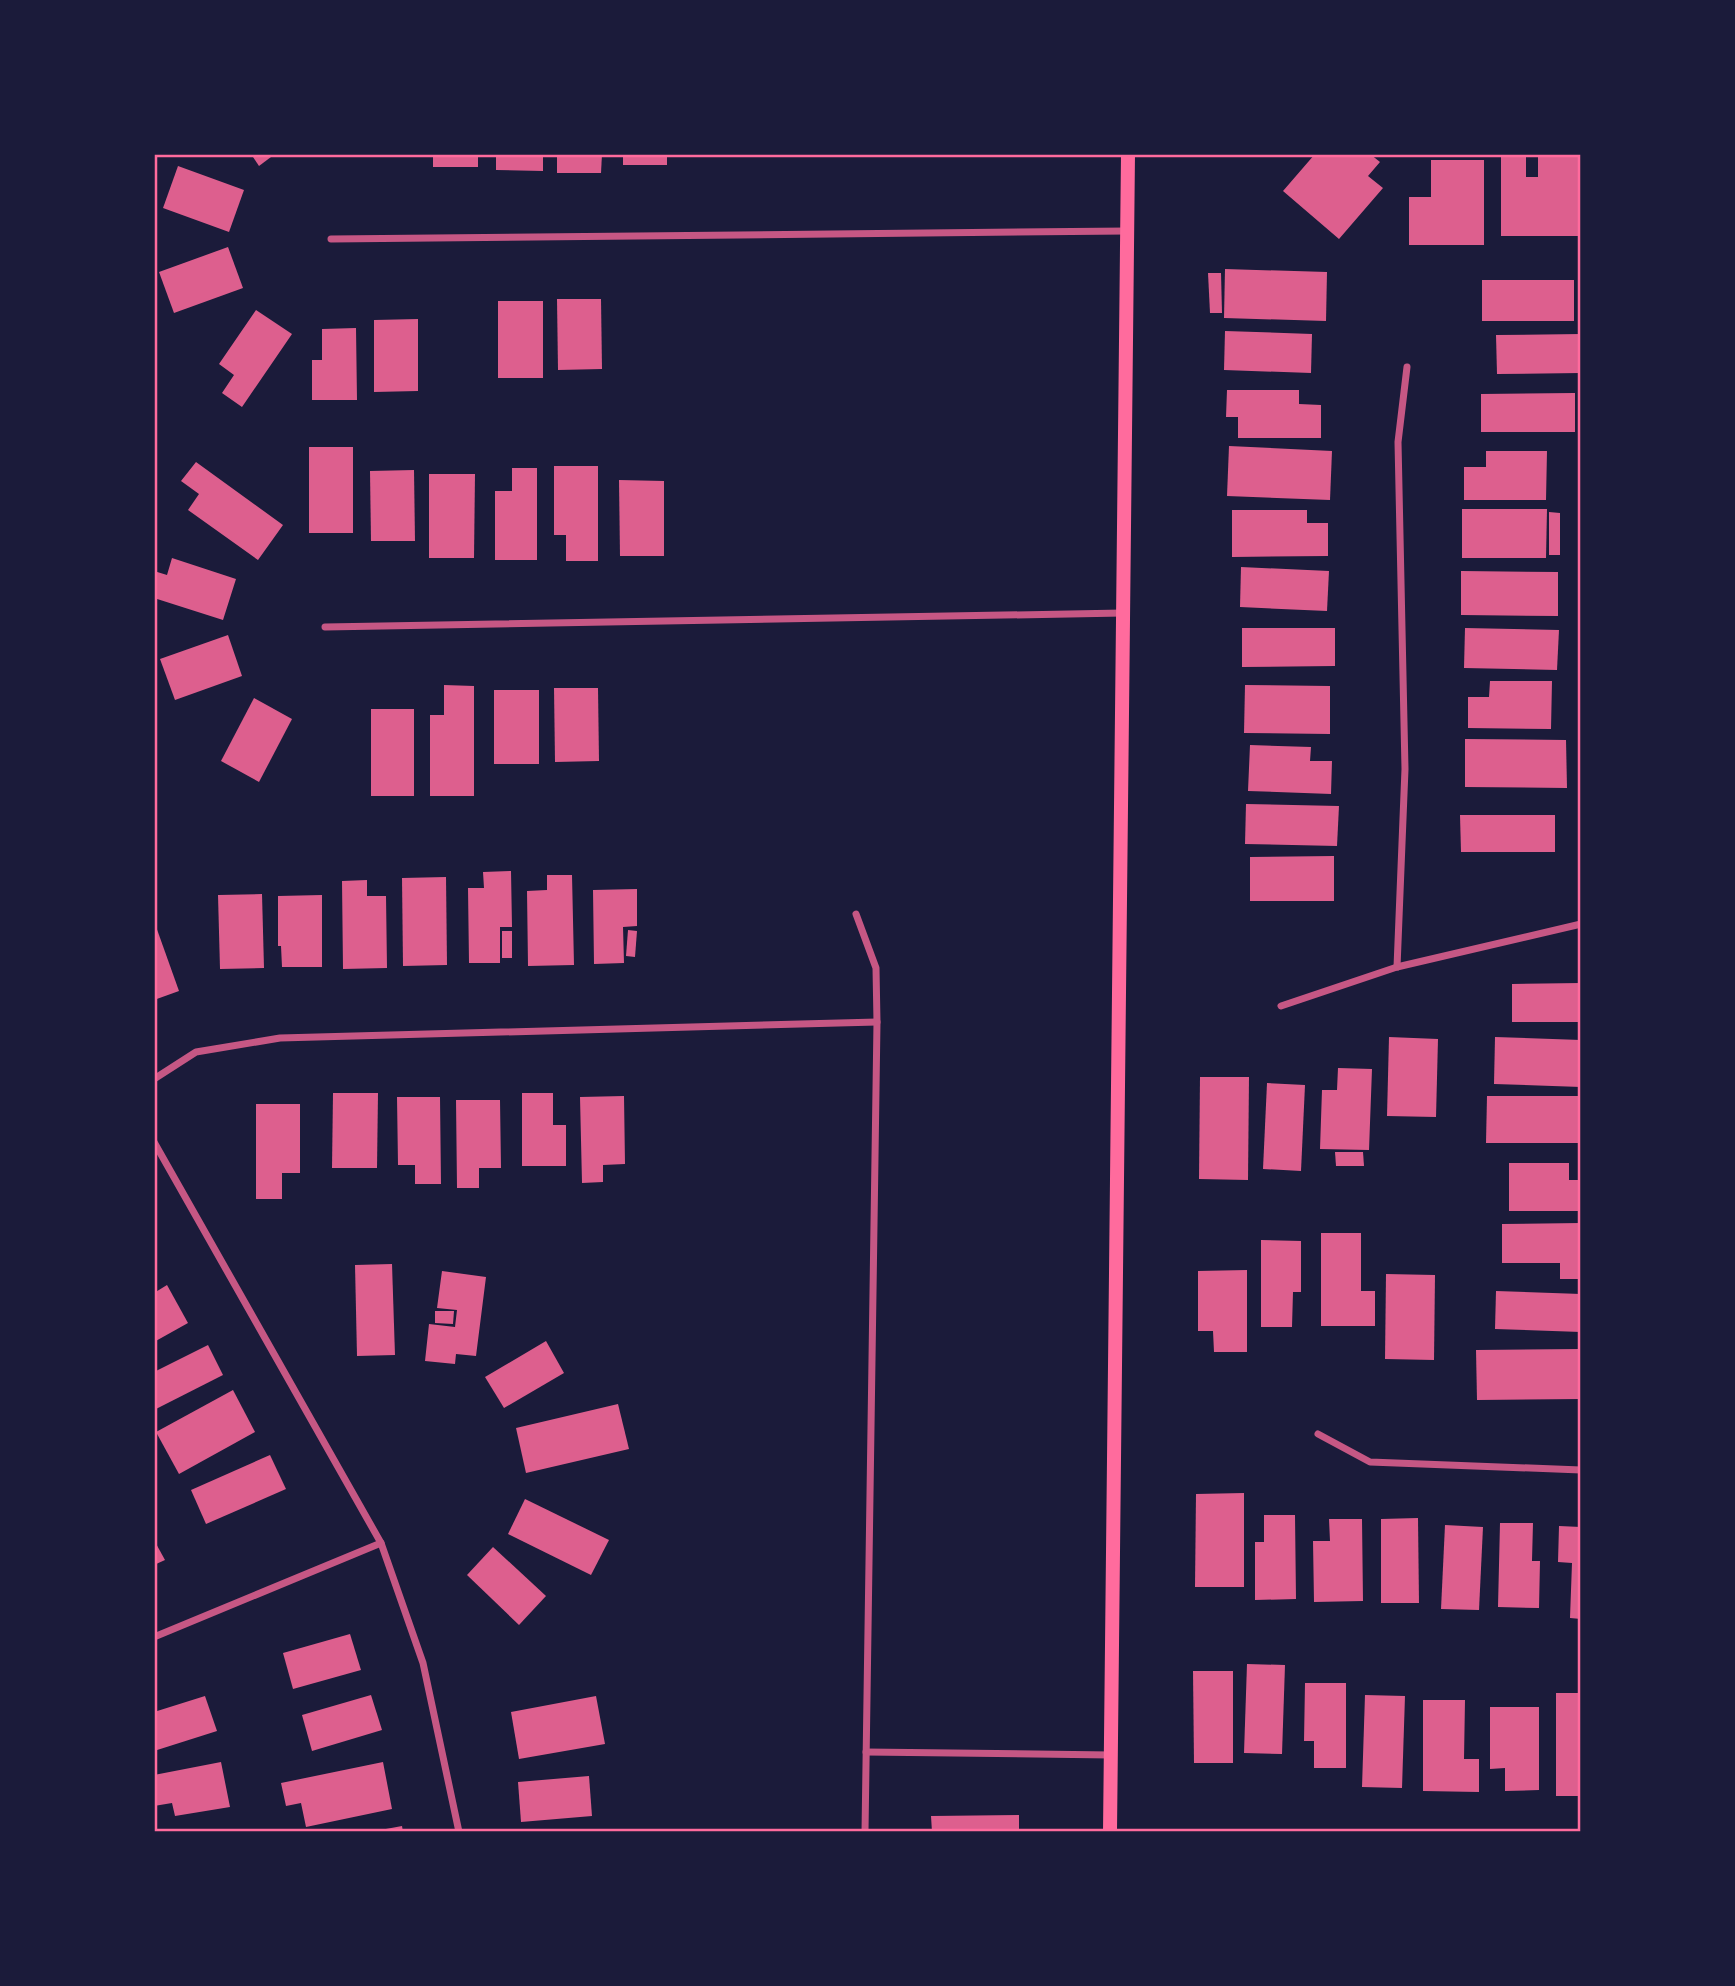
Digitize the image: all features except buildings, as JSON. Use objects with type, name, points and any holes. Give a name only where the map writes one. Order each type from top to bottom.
[{"type":"main road","points":[[1110,1832],[1128,154]]},
{"type":"street","points":[[331,239],[1127,231]]},
{"type":"street","points":[[1397,967],[1405,769],[1398,442],[1407,367]]},
{"type":"street","points":[[325,627],[1123,613]]},
{"type":"street","points":[[856,914],[876,968],[877,1022],[865,1832]]},
{"type":"street","points":[[1281,1006],[1397,967],[1581,924]]},
{"type":"street","points":[[154,1079],[196,1052],[280,1038],[877,1022]]},
{"type":"street","points":[[154,1142],[381,1543],[423,1663],[459,1832]]},
{"type":"street","points":[[1318,1434],[1370,1462],[1581,1470]]},
{"type":"street","points":[[154,1637],[381,1543]]},
{"type":"street","points":[[866,1752],[1111,1755]]}]
